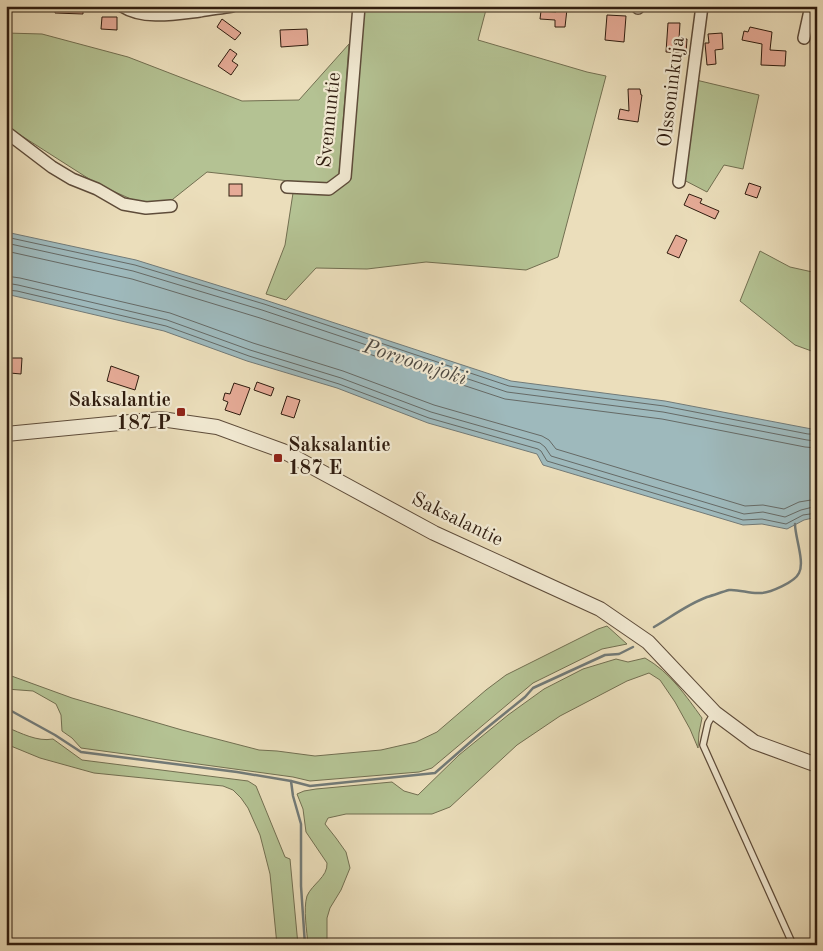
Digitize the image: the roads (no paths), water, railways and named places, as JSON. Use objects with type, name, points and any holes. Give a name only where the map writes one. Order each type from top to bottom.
[{"type":"street","points":[[122,6],[129,10],[164,15],[232,6]]},
{"type":"street","name":"Svennuntie","points":[[287,187],[329,189],[345,177],[359,6]]},
{"type":"street","name":"Olssoninkuja","points":[[679,182],[702,6]]},
{"type":"street","points":[[804,38],[811,6]]},
{"type":"street","points":[[6,132],[52,167],[123,204],[146,208],[171,206]]},
{"type":"street","name":"Saksalantie","points":[[6,434],[161,420],[218,427],[283,451],[434,534],[600,609],[648,642],[715,712],[754,742],[817,765]]},
{"type":"lane","points":[[715,712],[708,723],[703,745],[793,945]]},
{"type":"water","name":"Porvoonjoki","points":[[6,232],[136,260],[265,300],[511,381],[665,401],[817,430],[817,517],[804,520],[787,529],[762,524],[743,525],[543,465],[537,454],[428,423],[337,388],[247,361],[164,331],[6,294]]},
{"type":"waterway","points":[[654,627],[686,607],[707,597],[729,590],[764,593],[793,580],[801,568],[795,524]]},
{"type":"waterway","points":[[6,708],[55,735],[81,752],[237,772],[310,786],[435,773],[525,697],[533,688],[605,655],[619,654],[633,647]]},
{"type":"waterway","points":[[291,781],[301,824],[301,886],[305,945]]},
{"type":"place","name":"Saksalantie 187 P","points":[[181,412]]},
{"type":"place","name":"Saksalantie 187 E","points":[[278,458]]}]
